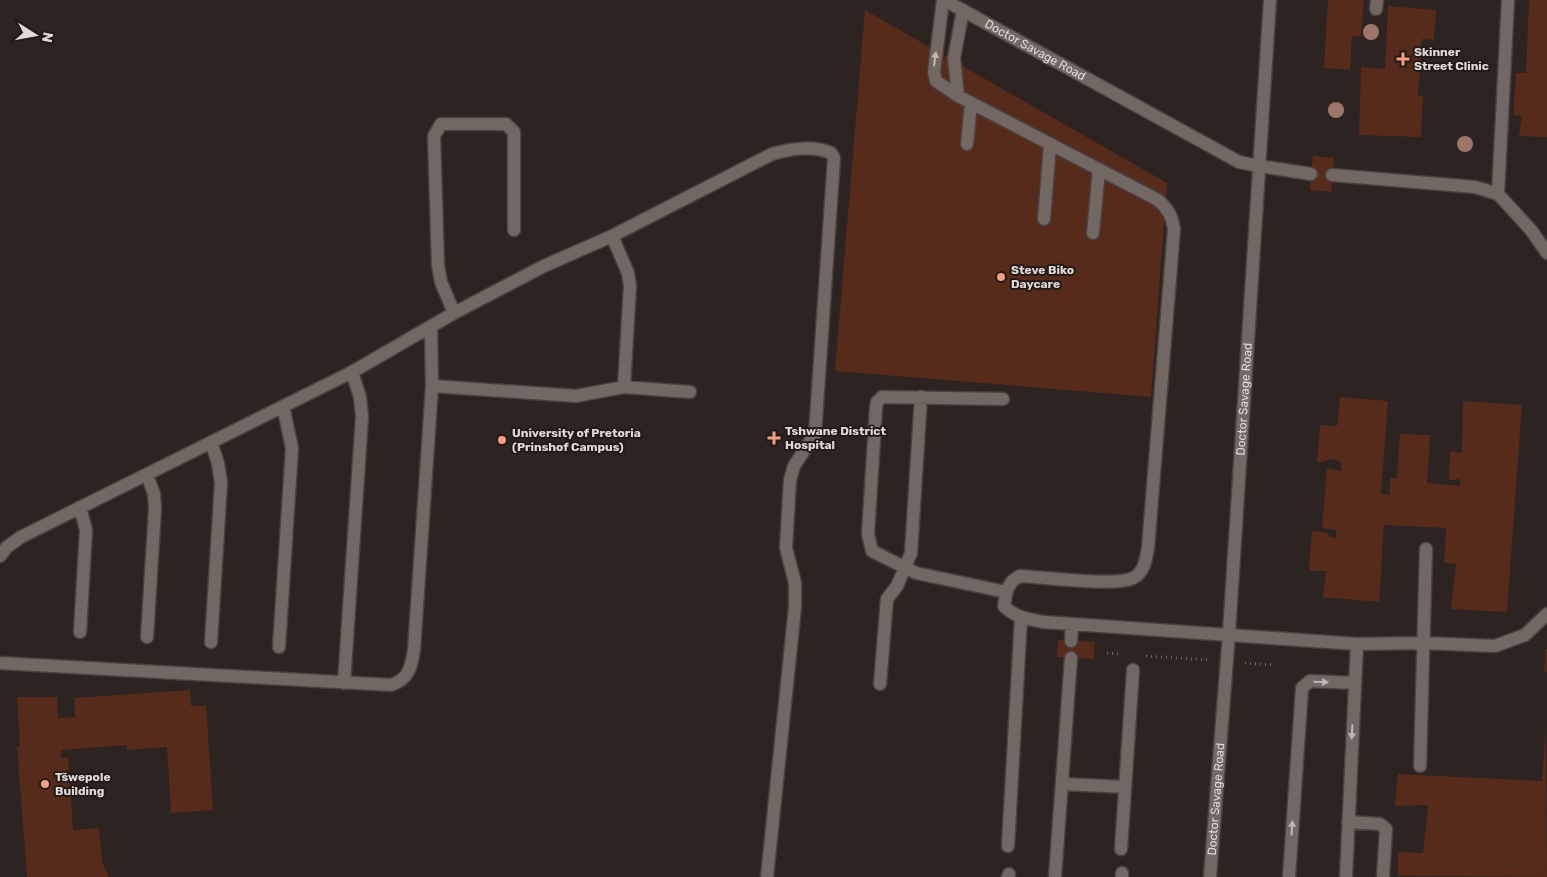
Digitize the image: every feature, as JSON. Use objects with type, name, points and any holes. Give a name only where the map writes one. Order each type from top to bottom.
[{"type":"street","name":"Doctor Savage Road","points":[[944,0],[1239,162],[1311,174]]},
{"type":"street","points":[[944,0],[934,72],[936,81],[970,103],[1158,200],[1172,216],[1174,229],[1148,548],[1144,566],[1133,578],[1116,581],[1020,576],[1012,580],[1006,592],[1004,606],[1021,618],[1072,624],[1229,633],[1357,644],[1423,642],[1495,646],[1525,636],[1547,614]]},
{"type":"street","name":"Doctor Savage Road","points":[[1210,877],[1229,633],[1270,0]]},
{"type":"street","points":[[1498,194],[1508,0]]},
{"type":"street","points":[[958,96],[954,58],[962,10]]},
{"type":"street","points":[[967,144],[970,103]]},
{"type":"street","points":[[454,313],[441,282],[438,265],[434,136],[441,124],[506,124],[514,132],[514,230]]},
{"type":"street","points":[[1044,219],[1050,145]]},
{"type":"street","points":[[0,556],[7,547],[21,537],[352,372],[454,313],[544,266],[612,236],[772,154],[800,149],[827,151],[834,158],[816,434],[794,466],[790,480],[786,548],[794,583],[795,607],[767,877]]},
{"type":"street","points":[[1093,233],[1099,169]]},
{"type":"street","points":[[1332,175],[1475,187],[1498,194],[1531,230],[1547,253]]},
{"type":"street","points":[[612,236],[628,273],[630,286],[624,387]]},
{"type":"street","points":[[0,663],[391,685],[407,677],[411,668],[432,386],[431,328]]},
{"type":"street","points":[[344,682],[362,417],[360,397],[352,372]]},
{"type":"street","points":[[432,386],[576,396],[624,387],[690,392]]},
{"type":"street","points":[[1003,399],[882,397],[876,408],[868,534],[872,551],[905,568],[938,579],[1006,592]]},
{"type":"street","points":[[880,684],[887,599],[897,586],[911,552],[921,397]]},
{"type":"street","points":[[279,646],[292,448],[283,406]]},
{"type":"street","points":[[211,442],[218,463],[221,483],[212,642]]},
{"type":"street","points":[[147,475],[154,494],[155,509],[148,637]]},
{"type":"street","points":[[80,508],[85,520],[86,530],[80,632]]},
{"type":"street","points":[[1420,766],[1426,549]]},
{"type":"street","points":[[1008,846],[1021,618]]},
{"type":"street","points":[[1071,641],[1072,624]]},
{"type":"street","points":[[1346,877],[1357,644]]},
{"type":"street","points":[[1055,877],[1063,784],[1070,658]]},
{"type":"street","points":[[1121,849],[1133,670]]},
{"type":"street","points":[[1289,877],[1302,688],[1310,681],[1355,683]]},
{"type":"street","points":[[1063,784],[1125,787]]},
{"type":"street","points":[[1348,822],[1380,824],[1386,829],[1383,877]]},
{"type":"path","points":[[1107,653],[1127,654]]},
{"type":"path","points":[[1137,655],[1272,666]]},
{"type":"building","points":[[1328,0],[1364,0],[1361,37],[1352,36],[1350,70],[1324,68]]},
{"type":"building","points":[[1529,0],[1547,0],[1547,137],[1519,136],[1522,116],[1513,115],[1516,73],[1526,73]]},
{"type":"building","points":[[1388,6],[1436,10],[1434,40],[1422,39],[1418,96],[1423,96],[1421,137],[1359,135],[1361,67],[1385,69]]},
{"type":"building","name":"Steve Biko Daycare","points":[[865,10],[1167,183],[1151,397],[835,371]]},
{"type":"building","points":[[1313,156],[1334,158],[1331,192],[1310,190]]},
{"type":"building","points":[[1340,397],[1388,401],[1381,494],[1390,495],[1390,478],[1397,478],[1400,434],[1430,435],[1427,483],[1460,486],[1460,479],[1449,480],[1450,451],[1462,453],[1463,401],[1522,405],[1507,612],[1451,609],[1456,564],[1444,563],[1446,528],[1384,525],[1379,602],[1323,597],[1326,571],[1309,571],[1312,531],[1328,533],[1329,537],[1336,538],[1336,530],[1322,528],[1327,468],[1341,471],[1341,462],[1333,459],[1317,463],[1320,425],[1337,426]]},
{"type":"building","points":[[1058,640],[1095,642],[1094,659],[1057,657]]},
{"type":"building","points":[[1546,649],[1547,672],[1544,672]]},
{"type":"building","name":"Tšwepole Building","points":[[190,690],[191,706],[206,705],[213,810],[171,813],[167,747],[127,750],[126,745],[61,750],[61,758],[68,757],[73,830],[99,828],[102,862],[109,877],[27,877],[17,746],[20,746],[17,697],[57,697],[58,718],[75,717],[74,698]]},
{"type":"building","points":[[1546,724],[1547,877],[1398,876],[1398,852],[1423,853],[1428,805],[1395,806],[1398,774],[1542,781]]},
{"type":"place","name":"Skinner Street Clinic","points":[[1403,59]]},
{"type":"place","name":"Steve Biko Daycare","points":[[1001,277]]},
{"type":"place","name":"Tshwane District Hospital","points":[[774,438]]},
{"type":"place","name":"University of Pretoria (Prinshof Campus)","points":[[502,440]]},
{"type":"place","name":"Tšwepole Building","points":[[45,784]]}]
